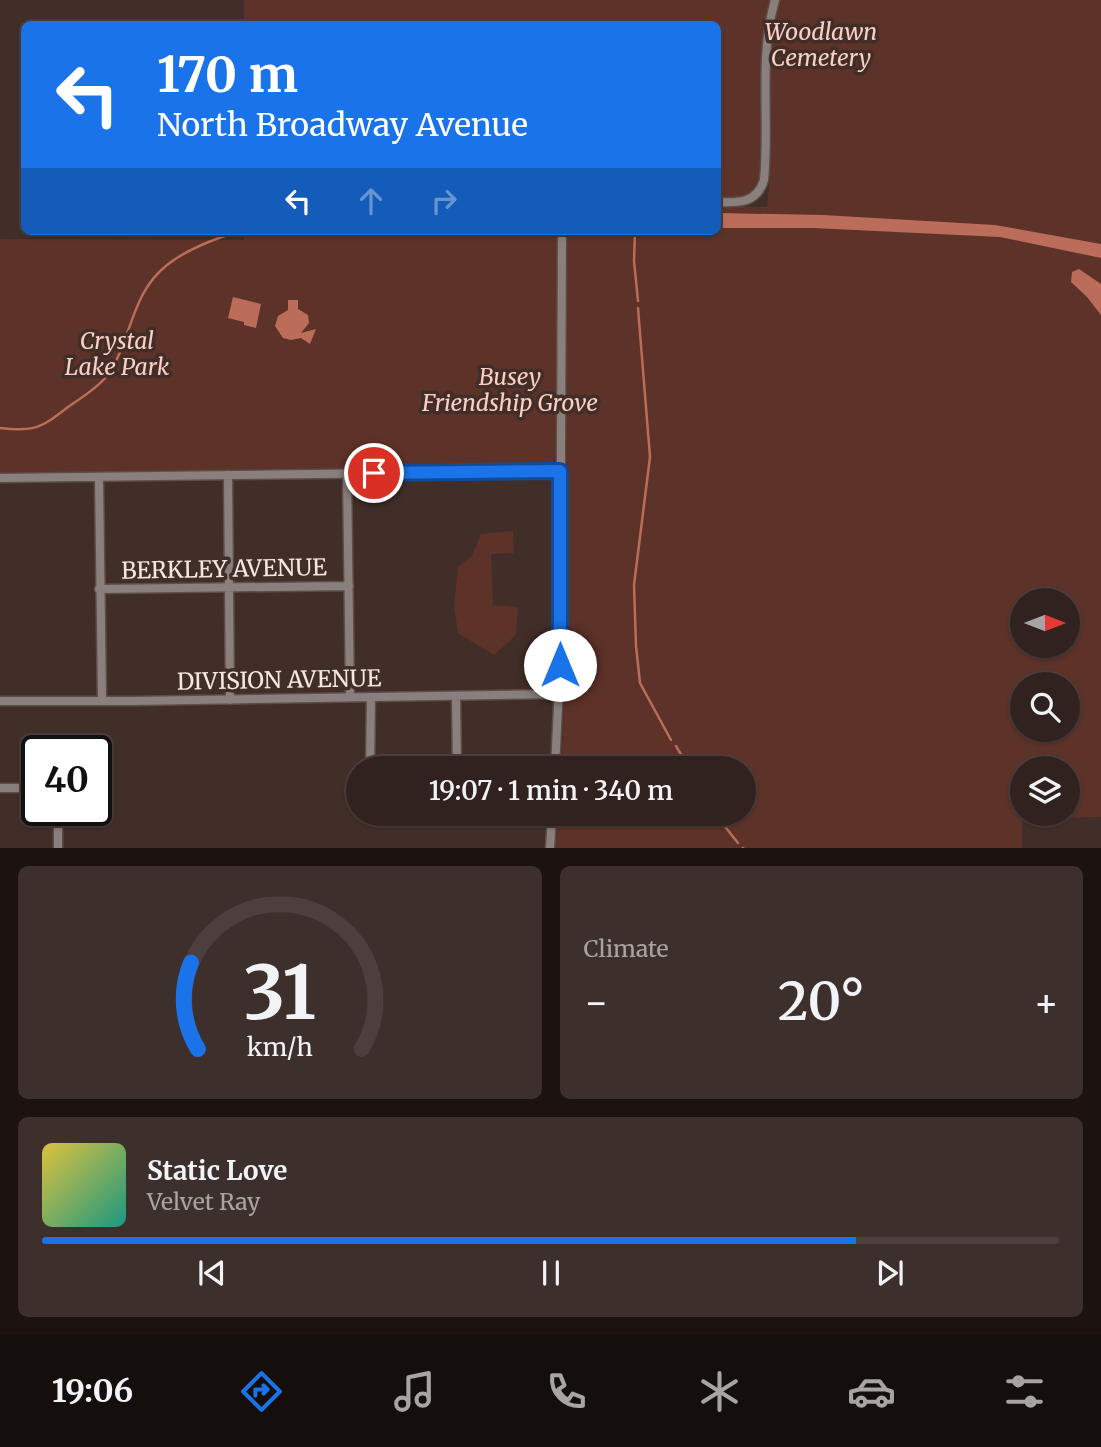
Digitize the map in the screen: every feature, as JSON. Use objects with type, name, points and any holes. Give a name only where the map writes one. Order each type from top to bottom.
[{"type":"street","points":[[721,202],[741,202],[752,198],[758,193],[764,180],[764,60],[767,29],[775,0]]},
{"type":"street","points":[[556,756],[559,694],[562,235]]},
{"type":"street","points":[[0,478],[560,471]]},
{"type":"street","points":[[347,474],[350,697]]},
{"type":"street","points":[[228,475],[230,700]]},
{"type":"street","points":[[99,478],[102,700]]},
{"type":"street","name":"BERKLEY AVENUE","points":[[99,589],[349,586]]},
{"type":"street","name":"DIVISION AVENUE","points":[[0,701],[559,694]]},
{"type":"street","points":[[370,697],[370,756]]},
{"type":"street","points":[[456,697],[457,756]]},
{"type":"street","points":[[0,788],[21,788]]},
{"type":"street","points":[[58,826],[58,848]]},
{"type":"street","points":[[550,848],[551,826]]},
{"type":"green space","points":[[244,0],[775,0],[767,29],[761,93],[764,112],[764,180],[752,198],[721,202],[721,21],[244,21]]},
{"type":"green space","name":"Woodlawn Cemetery","points":[[779,0],[1101,0],[1101,817],[1080,818],[1080,756],[1010,756],[1010,826],[1022,826],[1022,848],[556,848],[557,826],[756,826],[756,756],[562,756],[567,567],[568,235],[721,235],[721,206],[767,207],[771,63]]},
{"type":"green space","name":"Crystal Lake Park","points":[[244,235],[562,235],[557,348],[557,453],[554,461],[548,465],[0,473],[0,239],[244,240]]},
{"type":"green space","points":[[513,531],[514,553],[491,554],[493,605],[518,607],[516,635],[494,655],[458,633],[454,606],[458,567],[472,556],[481,534]]},
{"type":"shaded area","points":[[721,213],[823,215],[995,225],[1101,244],[1101,258],[1000,237],[813,228],[721,228]]},
{"type":"shaded area","points":[[1079,269],[1101,284],[1101,315],[1071,282],[1072,272]]},
{"type":"shaded area","points":[[233,297],[261,304],[256,328],[228,318]]},
{"type":"shaded area","points":[[288,300],[298,300],[298,309],[308,315],[309,323],[301,333],[316,329],[310,344],[301,338],[283,338],[275,326],[278,316],[288,310]]},
{"type":"waterway","points":[[0,428],[37,427],[93,389],[115,364],[138,305],[155,277],[183,254],[228,235]]},
{"type":"waterway","points":[[635,235],[638,301]]},
{"type":"waterway","points":[[638,308],[650,457],[634,585],[636,646],[640,683],[671,740]]},
{"type":"waterway","points":[[676,746],[682,756]]},
{"type":"waterway","points":[[725,826],[738,843]]},
{"type":"route","points":[[374,473],[560,471],[560,665]]},
{"type":"park label","name":"Busey Friendship Grove","points":[[510,390]]}]
